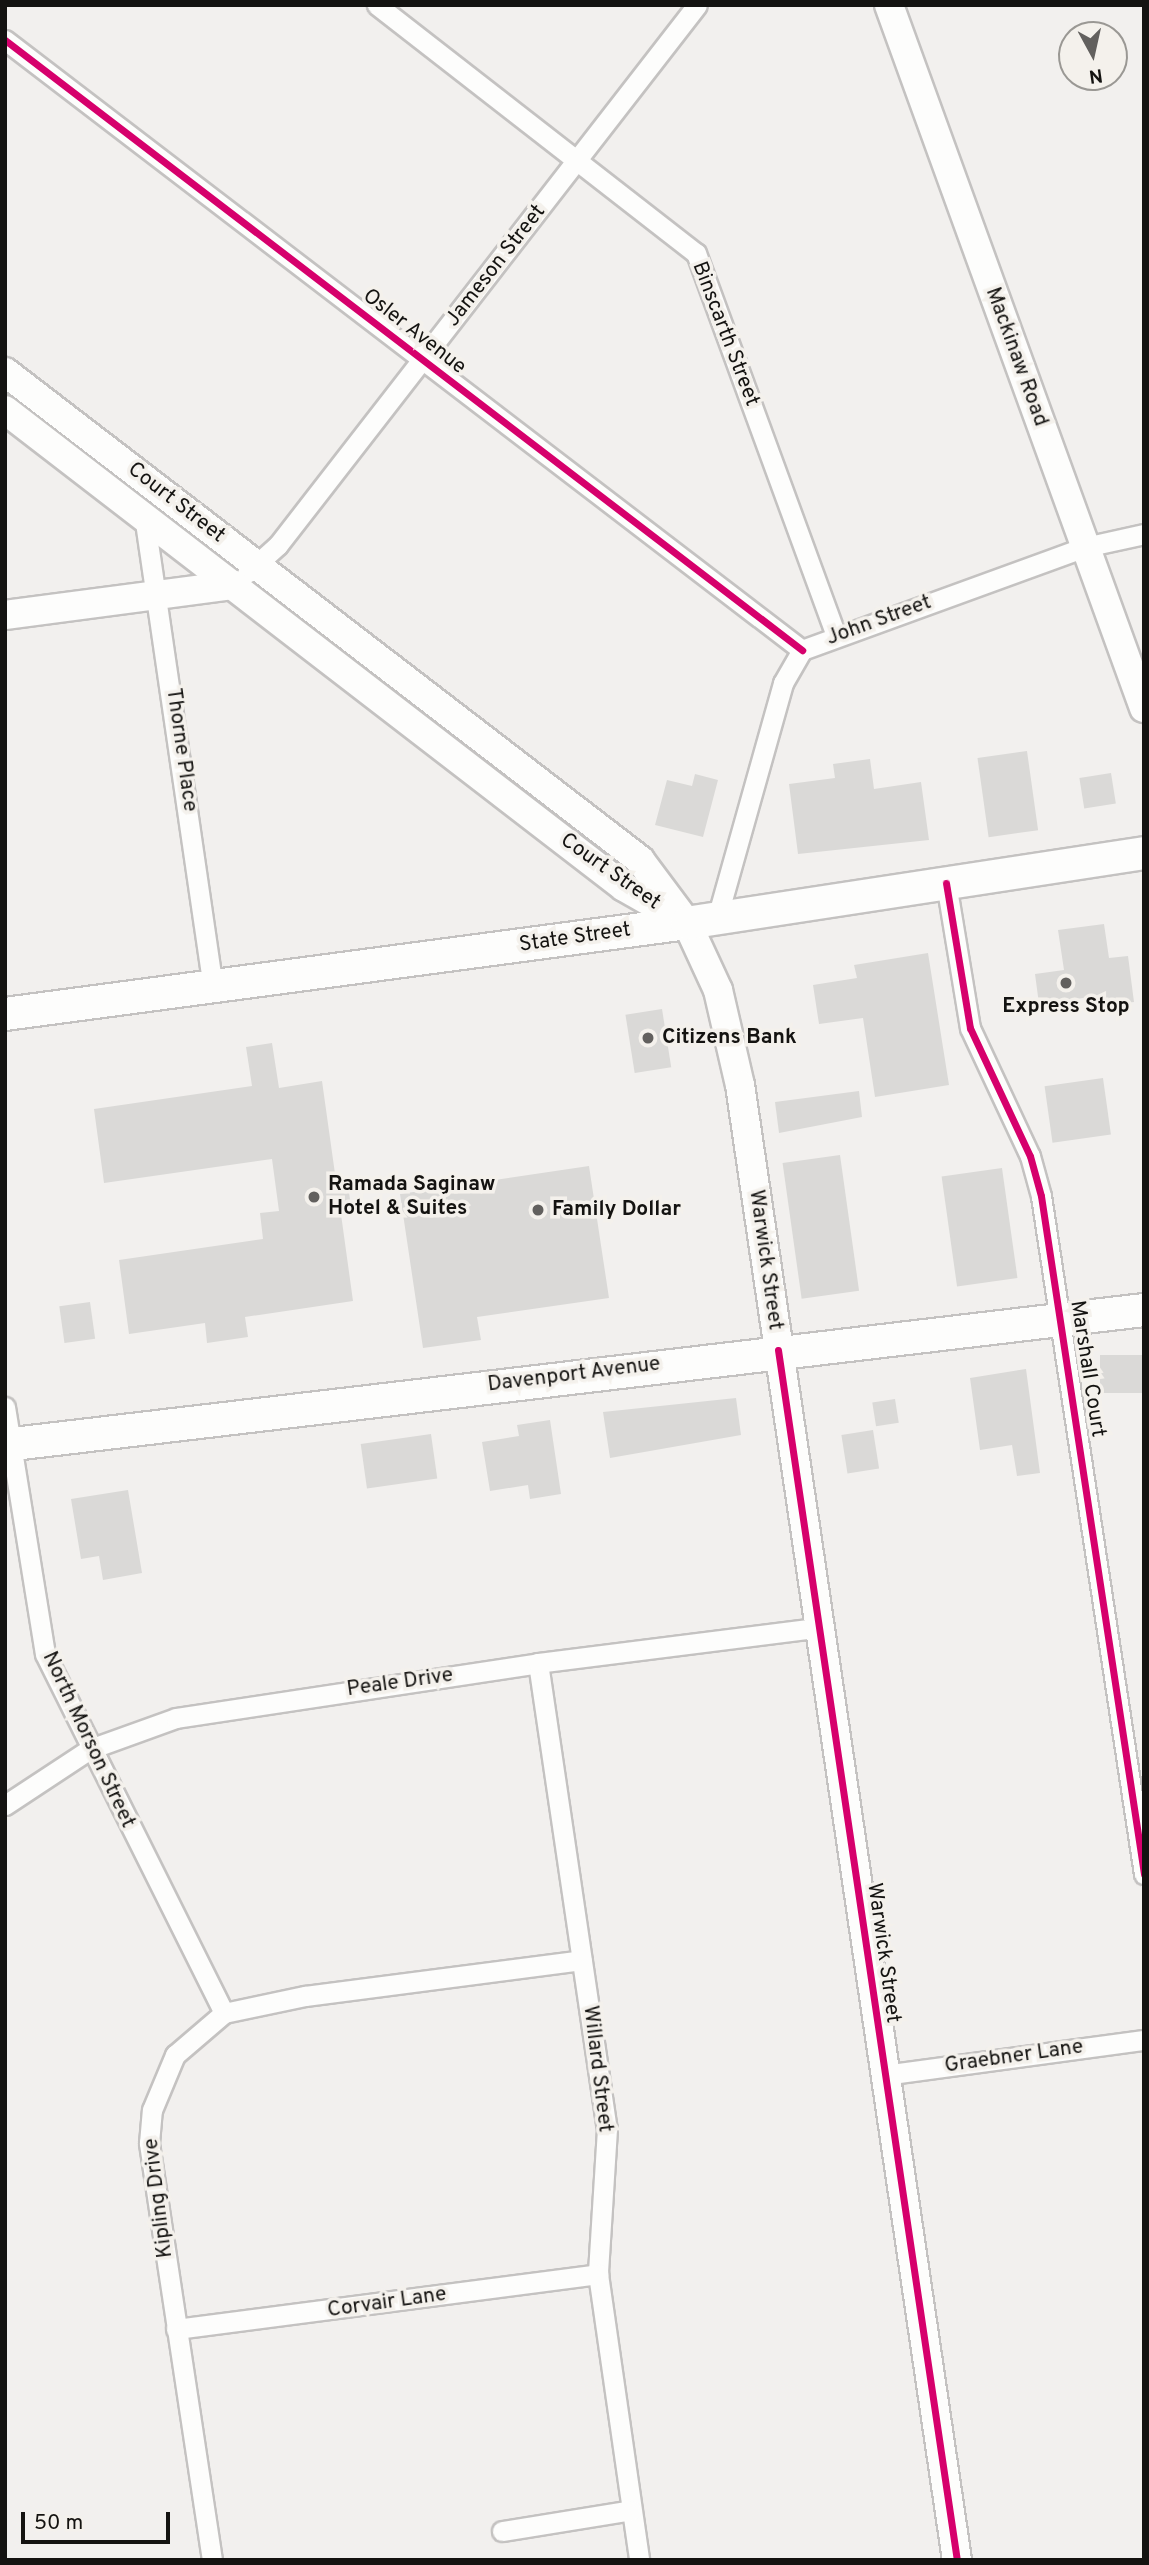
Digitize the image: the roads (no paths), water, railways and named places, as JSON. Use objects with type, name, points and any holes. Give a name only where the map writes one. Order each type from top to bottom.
[{"type":"main road","name":"State Street","points":[[5,1014],[702,920],[1144,853]]},
{"type":"main road","name":"Davenport Avenue","points":[[8,1445],[778,1350],[1144,1310]]},
{"type":"street","name":"Binscarth Street","points":[[377,5],[696,253],[836,635]]},
{"type":"street","name":"Jameson Street","points":[[234,585],[278,545],[697,5]]},
{"type":"street","name":"Mackinaw Road","points":[[889,5],[1144,708]]},
{"type":"street","name":"Osler Avenue","points":[[5,40],[802,650]]},
{"type":"street","name":"Court Street","points":[[5,372],[639,860],[702,920]]},
{"type":"street","name":"Court Street","points":[[5,410],[624,887],[702,920]]},
{"type":"street","name":"Thorne Place","points":[[144,515],[150,566],[159,596],[213,986]]},
{"type":"street","name":"John Street","points":[[702,920],[783,683],[802,650],[836,635],[1085,547],[1144,534]]},
{"type":"street","points":[[5,615],[234,585]]},
{"type":"street","name":"Marshall Court","points":[[946,883],[970,1028],[1030,1156],[1062,1320],[1144,1874]]},
{"type":"street","name":"Warwick Street","points":[[702,920],[734,1052],[817,1628],[957,2560]]},
{"type":"street","name":"North Morson Street","points":[[5,1407],[8,1445],[45,1654],[90,1749],[224,2013]]},
{"type":"street","name":"Peale Drive","points":[[5,1805],[90,1749],[176,1718],[538,1664],[817,1628]]},
{"type":"street","name":"Willard Street","points":[[538,1664],[607,2129],[598,2274],[639,2560]]},
{"type":"street","name":"Kipling Drive","points":[[212,2560],[149,2143],[152,2110],[175,2055],[224,2013],[305,1996],[582,1960]]},
{"type":"street","name":"Graebner Lane","points":[[884,2075],[1144,2040]]},
{"type":"street","name":"Corvair Lane","points":[[176,2329],[598,2274]]},
{"type":"street","points":[[502,2531],[631,2510]]},
{"type":"place","name":"Express Stop","points":[[1066,983]]},
{"type":"place","name":"Citizens Bank","points":[[648,1038]]},
{"type":"place","name":"Ramada Saginaw Hotel & Suites","points":[[314,1197]]},
{"type":"place","name":"Family Dollar","points":[[538,1210]]}]
